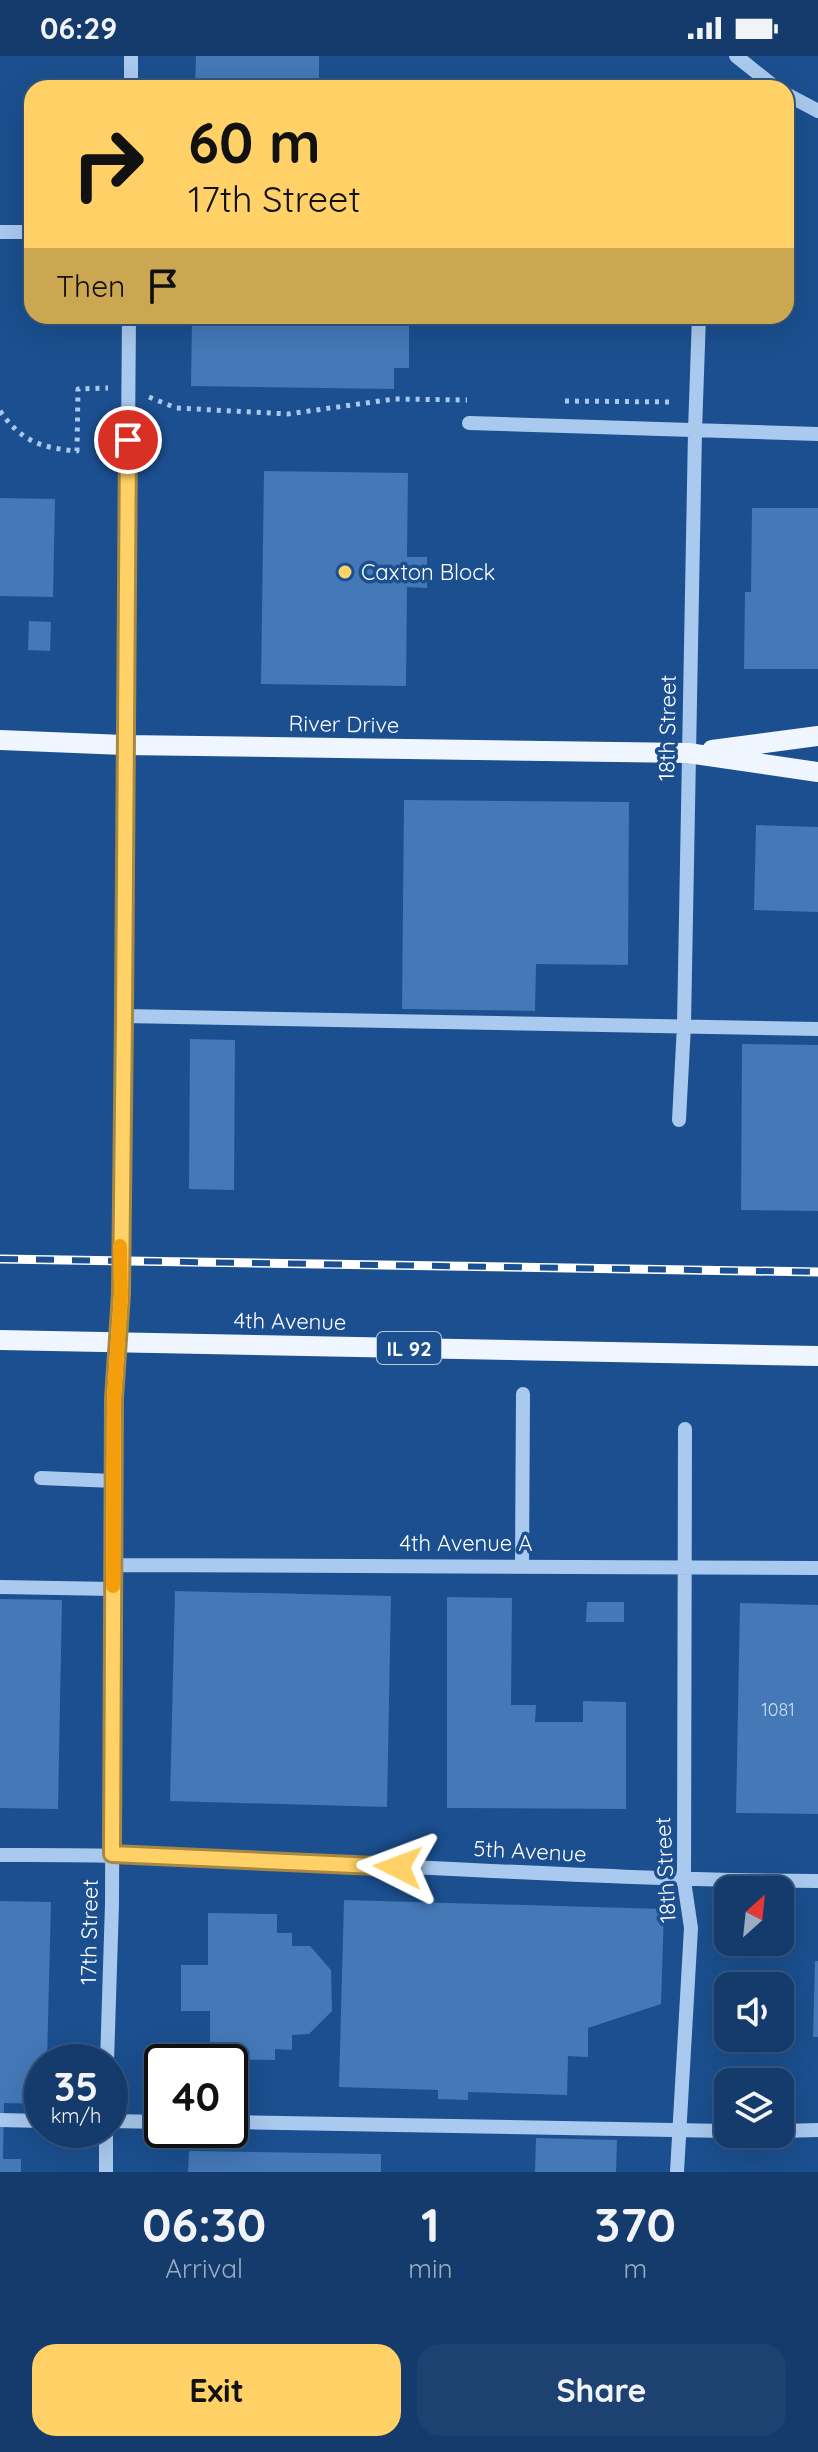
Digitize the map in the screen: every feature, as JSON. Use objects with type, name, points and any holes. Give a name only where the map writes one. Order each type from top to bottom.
[{"type":"main road","name":"River Drive","points":[[688,753],[818,736]]},
{"type":"main road","name":"River Drive","points":[[0,740],[124,745],[688,753],[818,772]]},
{"type":"main road","name":"4th Avenue","points":[[0,1340],[818,1356]]},
{"type":"street","points":[[131,56],[131,80]]},
{"type":"street","points":[[736,56],[766,80]]},
{"type":"street","points":[[794,98],[818,111]]},
{"type":"street","points":[[0,232],[24,232]]},
{"type":"street","name":"17th Street","points":[[107,2044],[114,1481],[121,1294],[129,324]]},
{"type":"street","name":"18th Street","points":[[679,1120],[684,1025],[699,324]]},
{"type":"street","points":[[469,423],[818,434]]},
{"type":"street","points":[[124,1016],[818,1029]]},
{"type":"street","points":[[522,1565],[523,1394]]},
{"type":"street","name":"18th Street","points":[[677,2172],[691,1928],[684,1881],[685,1429]]},
{"type":"street","points":[[41,1478],[114,1481]]},
{"type":"street","name":"4th Avenue A","points":[[114,1565],[818,1568]]},
{"type":"street","points":[[0,1587],[113,1589]]},
{"type":"street","name":"5th Avenue","points":[[0,1855],[112,1854],[684,1881],[818,1881]]},
{"type":"street","points":[[0,2120],[24,2121]]},
{"type":"street","points":[[248,2122],[714,2131]]},
{"type":"street","points":[[794,2131],[818,2130]]},
{"type":"street","points":[[106,2148],[106,2172]]},
{"type":"path","points":[[0,411],[15,431],[47,449],[77,451],[78,389],[128,388],[176,408],[288,414],[394,399],[474,400]]},
{"type":"path","points":[[553,400],[696,402]]},
{"type":"building","points":[[196,56],[319,56],[319,80],[195,80]]},
{"type":"building","points":[[192,324],[409,324],[409,368],[394,368],[394,389],[191,386]]},
{"type":"building","name":"Caxton Block","points":[[264,471],[408,473],[407,557],[427,557],[427,588],[407,587],[406,686],[261,684]]},
{"type":"building","points":[[0,498],[55,499],[53,597],[0,596]]},
{"type":"building","points":[[752,508],[818,508],[818,669],[744,669],[745,592],[751,592]]},
{"type":"building","points":[[29,621],[51,622],[50,651],[28,650]]},
{"type":"building","points":[[404,800],[629,802],[628,965],[536,964],[535,1011],[402,1009]]},
{"type":"building","points":[[756,825],[818,827],[818,912],[754,910]]},
{"type":"building","points":[[190,1039],[235,1040],[234,1190],[189,1189]]},
{"type":"building","points":[[742,1044],[818,1045],[818,1211],[741,1210]]},
{"type":"building","points":[[175,1591],[391,1596],[387,1807],[170,1801]]},
{"type":"building","points":[[447,1597],[512,1598],[511,1705],[536,1705],[535,1722],[583,1722],[583,1701],[626,1702],[626,1809],[447,1808]]},
{"type":"building","points":[[0,1599],[62,1600],[58,1809],[0,1808]]},
{"type":"building","points":[[587,1602],[624,1602],[624,1622],[586,1622]]},
{"type":"building","points":[[740,1603],[818,1605],[818,1814],[736,1813]]},
{"type":"building","points":[[344,1900],[664,1909],[661,2004],[588,2028],[588,2057],[568,2056],[567,2095],[468,2092],[468,2100],[438,2099],[438,2090],[339,2087]]},
{"type":"building","points":[[0,1901],[51,1902],[47,2044],[24,2044],[24,2104],[4,2103],[3,2159],[21,2159],[21,2172],[0,2172]]},
{"type":"building","points":[[208,1913],[277,1914],[277,1933],[292,1933],[292,1946],[310,1946],[331,1970],[332,2011],[309,2034],[292,2035],[292,2050],[275,2049],[275,2060],[248,2060],[248,2044],[210,2044],[210,2011],[181,2011],[181,1965],[208,1965]]},
{"type":"building","points":[[815,1961],[818,1961],[818,2037],[813,2037]]},
{"type":"building","points":[[536,2138],[617,2140],[616,2172],[535,2172]]},
{"type":"building","points":[[189,2151],[381,2154],[381,2172],[188,2172]]},
{"type":"railway","points":[[0,1259],[818,1272]]},
{"type":"slow traffic","points":[[113,1586],[114,1398],[121,1294],[120,1246]]},
{"type":"place","name":"Caxton Block","points":[[345,572]]},
{"type":"route","points":[[128,440],[121,1294],[114,1398],[112,1854],[398,1867]]}]
